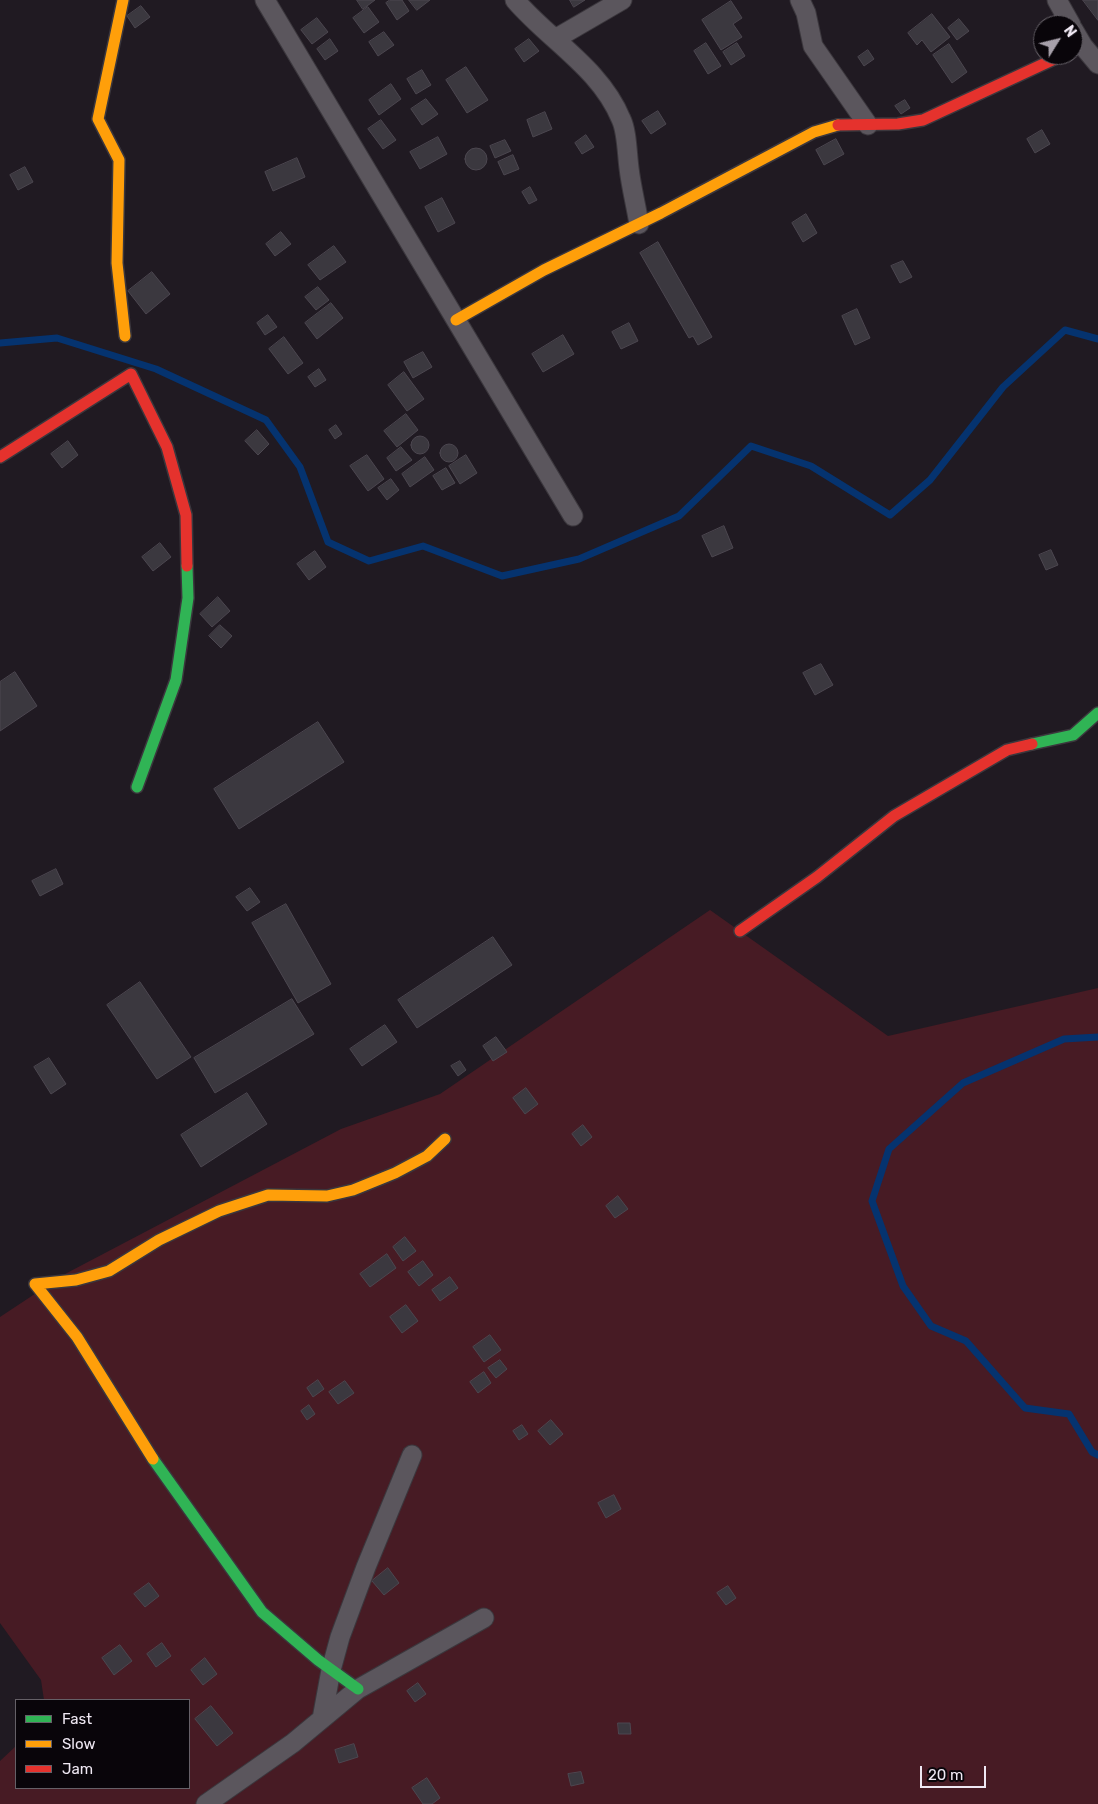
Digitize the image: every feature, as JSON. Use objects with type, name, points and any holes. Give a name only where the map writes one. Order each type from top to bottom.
[{"type":"street","points":[[123,0],[98,119],[119,160],[117,263],[125,336]]},
{"type":"street","points":[[265,0],[573,516]]},
{"type":"street","points":[[515,0],[525,12],[584,65],[611,97],[622,121],[639,224]]},
{"type":"street","points":[[555,40],[622,0]]},
{"type":"street","points":[[800,0],[806,13],[813,46],[868,125]]},
{"type":"street","points":[[1057,0],[1065,15]]},
{"type":"street","points":[[1083,52],[1098,64]]},
{"type":"street","points":[[456,320],[544,270],[639,224],[814,132],[835,125],[898,124],[923,120],[1041,65]]},
{"type":"street","points":[[0,458],[131,374],[167,447],[186,515],[188,598],[176,680],[137,787]]},
{"type":"street","points":[[740,932],[817,877],[894,816],[1007,750],[1073,735],[1098,713]]},
{"type":"street","points":[[358,1689],[318,1660],[262,1612],[160,1470],[78,1337],[35,1284],[76,1280],[109,1271],[159,1240],[219,1211],[268,1195],[328,1196],[353,1190],[395,1174],[427,1156],[445,1139]]},
{"type":"street","points":[[322,1719],[331,1670],[340,1637],[412,1454]]},
{"type":"street","points":[[206,1804],[286,1748],[358,1689],[484,1618]]},
{"type":"shaded area","points":[[710,910],[888,1036],[1098,988],[1098,1804],[0,1804],[0,1761],[15,1747],[15,1789],[190,1789],[190,1699],[44,1699],[41,1680],[0,1623],[0,1317],[65,1274],[341,1129],[440,1094]]},
{"type":"building","points":[[357,0],[375,0],[363,9]]},
{"type":"building","points":[[390,0],[402,0],[409,11],[397,20],[386,3]]},
{"type":"building","points":[[409,0],[430,0],[417,10]]},
{"type":"building","points":[[570,0],[585,0],[574,7]]},
{"type":"building","points":[[1083,0],[1098,0],[1098,20]]},
{"type":"building","points":[[731,1],[742,18],[733,24],[742,37],[721,50],[702,20]]},
{"type":"building","points":[[141,6],[150,17],[135,28],[127,16]]},
{"type":"building","points":[[368,7],[379,22],[364,33],[353,18]]},
{"type":"building","points":[[932,14],[950,37],[931,52],[922,40],[917,45],[908,33]]},
{"type":"building","points":[[317,18],[328,32],[312,44],[301,30]]},
{"type":"building","points":[[959,19],[969,31],[957,40],[948,28]]},
{"type":"building","points":[[384,32],[394,45],[378,56],[369,42]]},
{"type":"building","points":[[330,39],[338,51],[325,60],[317,49]]},
{"type":"building","points":[[529,39],[539,51],[524,62],[515,49]]},
{"type":"building","points":[[706,43],[721,66],[708,74],[694,51]]},
{"type":"building","points":[[737,43],[745,56],[731,65],[723,52]]},
{"type":"building","points":[[949,44],[967,72],[952,83],[933,55]]},
{"type":"building","points":[[868,50],[874,59],[864,66],[858,57]]},
{"type":"building","points":[[466,67],[488,100],[467,113],[446,80]]},
{"type":"building","points":[[422,70],[431,85],[416,94],[407,79]]},
{"type":"building","points":[[391,84],[401,99],[379,115],[369,100]]},
{"type":"building","points":[[426,99],[438,114],[422,125],[411,109]]},
{"type":"building","points":[[905,100],[910,108],[901,114],[895,106]]},
{"type":"building","points":[[658,111],[666,124],[651,134],[642,121]]},
{"type":"building","points":[[545,112],[552,129],[533,137],[527,120]]},
{"type":"building","points":[[381,120],[396,140],[383,149],[368,129]]},
{"type":"building","points":[[1042,130],[1050,144],[1035,153],[1027,139]]},
{"type":"building","points":[[586,135],[594,147],[582,154],[575,143]]},
{"type":"building","points":[[438,137],[447,154],[420,169],[410,152]]},
{"type":"building","points":[[836,139],[844,154],[824,165],[816,150]]},
{"type":"building","points":[[505,140],[511,151],[495,158],[490,146]]},
{"type":"building","points":[[476,148],[484,151],[487,159],[484,167],[476,170],[468,167],[465,159],[468,151]]},
{"type":"building","points":[[513,155],[519,169],[504,175],[498,162]]},
{"type":"building","points":[[297,158],[305,177],[273,191],[265,172]]},
{"type":"building","points":[[25,167],[33,182],[18,190],[10,175]]},
{"type":"building","points":[[530,187],[537,200],[529,204],[522,192]]},
{"type":"building","points":[[442,198],[455,223],[438,232],[425,207]]},
{"type":"building","points":[[806,214],[817,233],[803,242],[792,223]]},
{"type":"building","points":[[281,232],[291,244],[275,256],[266,244]]},
{"type":"building","points":[[658,242],[712,337],[698,345],[693,336],[689,338],[640,253]]},
{"type":"building","points":[[334,246],[346,262],[320,280],[308,265]]},
{"type":"building","points":[[903,261],[912,277],[900,283],[891,266]]},
{"type":"building","points":[[152,272],[170,294],[146,314],[128,291]]},
{"type":"building","points":[[318,287],[329,300],[316,310],[305,297]]},
{"type":"building","points":[[331,303],[343,318],[317,339],[305,323]]},
{"type":"building","points":[[857,309],[870,338],[855,345],[842,316]]},
{"type":"building","points":[[268,315],[277,327],[265,335],[257,323]]},
{"type":"building","points":[[629,323],[638,341],[621,349],[612,332]]},
{"type":"building","points":[[563,335],[574,354],[543,372],[532,354]]},
{"type":"building","points":[[284,337],[303,363],[288,374],[269,349]]},
{"type":"building","points":[[423,352],[432,367],[413,378],[404,362]]},
{"type":"building","points":[[319,369],[326,380],[315,387],[308,377]]},
{"type":"building","points":[[404,372],[424,399],[407,411],[388,385]]},
{"type":"building","points":[[406,414],[418,430],[397,447],[384,431]]},
{"type":"building","points":[[336,425],[342,434],[335,439],[329,430]]},
{"type":"building","points":[[257,430],[269,444],[258,455],[245,441]]},
{"type":"building","points":[[420,436],[426,439],[429,445],[426,451],[420,454],[414,451],[411,445],[414,439]]},
{"type":"building","points":[[68,441],[78,455],[62,468],[51,454]]},
{"type":"building","points":[[449,444],[455,447],[458,453],[455,459],[449,462],[443,459],[440,453],[443,447]]},
{"type":"building","points":[[401,447],[412,460],[396,471],[387,458]]},
{"type":"building","points":[[367,455],[384,479],[368,491],[350,466]]},
{"type":"building","points":[[466,455],[477,473],[460,484],[449,466]]},
{"type":"building","points":[[425,457],[434,470],[410,487],[402,474]]},
{"type":"building","points":[[446,468],[455,483],[442,490],[433,476]]},
{"type":"building","points":[[391,479],[399,490],[387,500],[378,488]]},
{"type":"building","points":[[724,526],[733,548],[712,557],[702,536]]},
{"type":"building","points":[[160,543],[171,557],[153,571],[142,557]]},
{"type":"building","points":[[1051,550],[1058,565],[1046,570],[1039,555]]},
{"type":"building","points":[[315,551],[326,567],[309,580],[297,564]]},
{"type":"building","points":[[218,597],[230,611],[212,627],[200,614]]},
{"type":"building","points":[[220,625],[232,636],[221,648],[209,636]]},
{"type":"building","points":[[821,664],[833,685],[815,695],[803,673]]},
{"type":"building","points":[[15,672],[37,706],[0,731],[0,682]]},
{"type":"building","points":[[318,722],[344,762],[239,829],[214,789]]},
{"type":"building","points":[[56,869],[63,884],[40,896],[32,881]]},
{"type":"building","points":[[250,888],[260,902],[247,911],[236,897]]},
{"type":"building","points":[[286,904],[331,984],[298,1003],[252,923]]},
{"type":"building","points":[[493,937],[512,965],[417,1028],[398,1000]]},
{"type":"building","points":[[140,982],[191,1057],[157,1079],[107,1005]]},
{"type":"building","points":[[292,999],[314,1034],[215,1093],[194,1058]]},
{"type":"building","points":[[385,1025],[397,1042],[362,1066],[350,1049]]},
{"type":"building","points":[[496,1037],[507,1052],[493,1061],[483,1046]]},
{"type":"building","points":[[49,1058],[66,1084],[51,1094],[34,1067]]},
{"type":"building","points":[[460,1061],[466,1070],[458,1076],[451,1066]]},
{"type":"building","points":[[526,1088],[538,1104],[525,1114],[513,1098]]},
{"type":"building","points":[[247,1093],[267,1124],[201,1167],[181,1135]]},
{"type":"building","points":[[583,1125],[592,1137],[581,1146],[572,1134]]},
{"type":"building","points":[[618,1196],[628,1209],[615,1218],[606,1206]]},
{"type":"building","points":[[405,1237],[416,1251],[403,1261],[393,1247]]},
{"type":"building","points":[[387,1254],[396,1268],[370,1287],[360,1274]]},
{"type":"building","points":[[423,1261],[433,1275],[419,1286],[408,1272]]},
{"type":"building","points":[[450,1277],[458,1288],[440,1301],[432,1290]]},
{"type":"building","points":[[406,1305],[418,1321],[402,1333],[390,1317]]},
{"type":"building","points":[[490,1335],[501,1350],[484,1362],[473,1347]]},
{"type":"building","points":[[500,1360],[507,1369],[496,1378],[488,1368]]},
{"type":"building","points":[[484,1372],[491,1383],[478,1393],[470,1382]]},
{"type":"building","points":[[318,1380],[324,1389],[313,1397],[307,1388]]},
{"type":"building","points":[[345,1381],[354,1393],[338,1404],[329,1392]]},
{"type":"building","points":[[309,1405],[315,1414],[307,1420],[301,1411]]},
{"type":"building","points":[[551,1420],[563,1434],[550,1445],[538,1431]]},
{"type":"building","points":[[522,1425],[528,1434],[519,1440],[513,1431]]},
{"type":"building","points":[[614,1495],[621,1509],[606,1518],[598,1503]]},
{"type":"building","points":[[388,1568],[399,1583],[384,1595],[372,1581]]},
{"type":"building","points":[[149,1583],[159,1596],[145,1607],[134,1594]]},
{"type":"building","points":[[728,1586],[736,1598],[726,1605],[717,1593]]},
{"type":"building","points":[[162,1643],[171,1656],[156,1667],[147,1654]]},
{"type":"building","points":[[120,1645],[132,1661],[114,1675],[102,1658]]},
{"type":"building","points":[[205,1658],[217,1674],[203,1685],[191,1670]]},
{"type":"building","points":[[418,1683],[426,1694],[415,1702],[407,1691]]},
{"type":"building","points":[[211,1706],[233,1733],[217,1746],[195,1719]]},
{"type":"building","points":[[618,1723],[630,1723],[631,1734],[619,1734]]},
{"type":"building","points":[[354,1744],[358,1757],[339,1763],[335,1750]]},
{"type":"building","points":[[581,1772],[584,1783],[571,1786],[568,1774]]},
{"type":"building","points":[[427,1778],[440,1798],[432,1804],[423,1804],[412,1788]]},
{"type":"waterway","points":[[0,343],[57,338],[156,369],[266,420],[300,467],[328,542],[369,561],[423,546],[502,576],[579,559],[679,516],[751,446],[811,466],[890,515],[930,480],[1003,387],[1065,330],[1098,339]]},
{"type":"waterway","points":[[1098,1037],[1064,1039],[963,1083],[889,1149],[872,1201],[903,1286],[931,1326],[966,1341],[1025,1408],[1069,1414],[1092,1452],[1098,1455]]},
{"type":"traffic: fast","points":[[137,787],[176,680],[188,598],[187,566]]},
{"type":"traffic: fast","points":[[1032,744],[1073,735],[1098,713]]},
{"type":"traffic: fast","points":[[153,1459],[262,1612],[318,1660],[358,1689]]},
{"type":"traffic: slow","points":[[123,0],[98,119],[119,160],[117,263],[125,336]]},
{"type":"traffic: slow","points":[[456,320],[544,270],[661,213],[814,132],[838,125]]},
{"type":"traffic: slow","points":[[35,1284],[76,1280],[109,1271],[159,1240],[219,1211],[268,1195],[327,1196],[353,1190],[395,1173],[427,1156],[445,1139]]},
{"type":"traffic: slow","points":[[35,1284],[77,1337],[153,1459]]},
{"type":"traffic: jam","points":[[838,125],[898,124],[923,120],[1041,65]]},
{"type":"traffic: jam","points":[[0,457],[131,374],[167,447],[186,515],[187,566]]},
{"type":"traffic: jam","points":[[740,931],[817,877],[894,816],[1007,750],[1032,744]]}]
